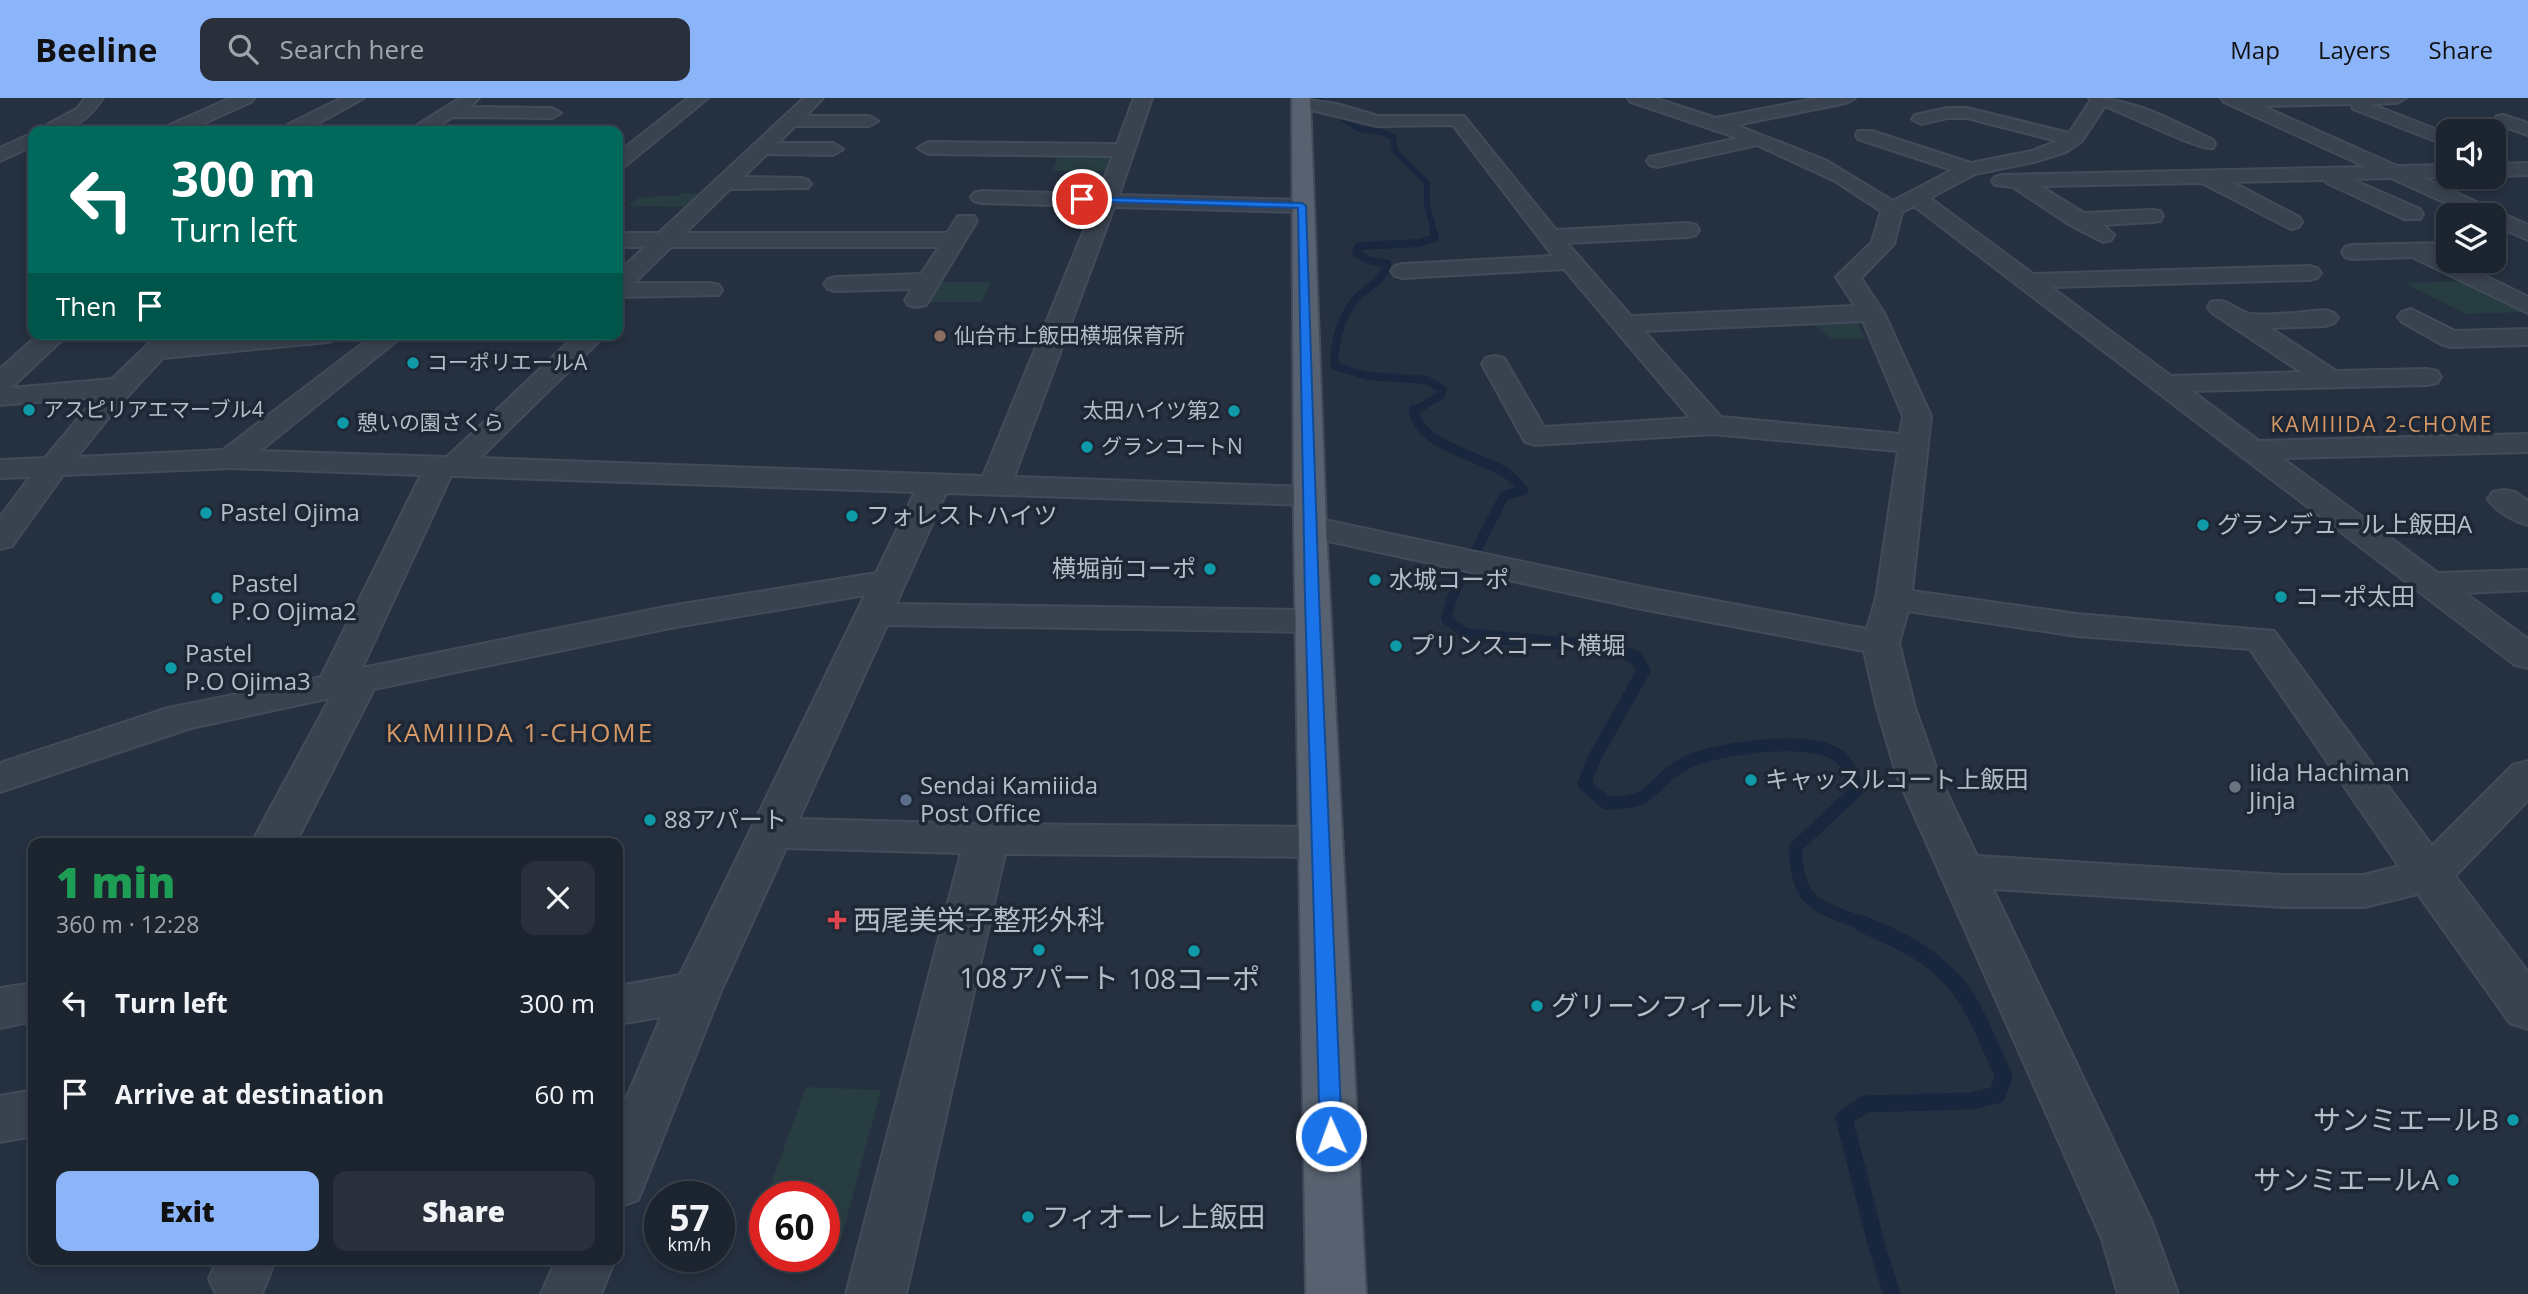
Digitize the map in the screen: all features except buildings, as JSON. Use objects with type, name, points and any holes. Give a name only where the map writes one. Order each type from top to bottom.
[{"type":"main road","points":[[1310,103],[1302,206],[1309,512],[1336,1294]]},
{"type":"street","points":[[59,126],[84,112],[94,98]]},
{"type":"street","points":[[183,126],[245,98]]},
{"type":"street","points":[[300,126],[355,98]]},
{"type":"street","points":[[425,126],[473,98]]},
{"type":"street","points":[[623,158],[699,98]]},
{"type":"street","points":[[623,282],[814,98]]},
{"type":"street","points":[[995,485],[1107,199],[1143,98]]},
{"type":"street","points":[[1637,98],[1758,140],[1843,178],[1930,190],[2018,181],[2436,171]]},
{"type":"street","points":[[1753,98],[1789,109]]},
{"type":"street","points":[[1713,124],[1846,98]]},
{"type":"street","points":[[2148,1294],[2131,1239],[1918,776],[1896,708],[1881,643],[1894,598],[1917,416],[1872,313],[1847,277],[1883,244],[1930,190],[2043,155],[2073,140],[2100,98],[2143,114],[2206,145]]},
{"type":"street","points":[[2233,99],[2397,98]]},
{"type":"street","points":[[2233,99],[2463,203]]},
{"type":"street","points":[[2345,99],[2436,135]]},
{"type":"street","points":[[1310,103],[1377,121],[1458,120],[1570,262],[1712,425]]},
{"type":"street","points":[[449,112],[552,113]]},
{"type":"street","points":[[1921,119],[1947,113],[1967,113],[2073,140]]},
{"type":"street","points":[[791,121],[869,121]]},
{"type":"street","points":[[2506,121],[2528,129]]},
{"type":"street","points":[[1990,139],[2030,131]]},
{"type":"street","points":[[0,137],[28,134]]},
{"type":"street","points":[[1865,135],[1930,190],[2026,281],[2528,657]]},
{"type":"street","points":[[1657,161],[1703,149],[1758,140]]},
{"type":"street","points":[[623,141],[643,141]]},
{"type":"street","points":[[4,166],[28,144]]},
{"type":"street","points":[[762,148],[833,149]]},
{"type":"street","points":[[928,148],[1125,150]]},
{"type":"street","points":[[836,284],[922,291],[981,197],[1006,149]]},
{"type":"street","points":[[2506,163],[2524,169]]},
{"type":"street","points":[[2506,170],[2524,169]]},
{"type":"street","points":[[2325,174],[2412,214]]},
{"type":"street","points":[[2206,176],[2291,222]]},
{"type":"street","points":[[2018,181],[2103,235]]},
{"type":"street","points":[[725,183],[802,184]]},
{"type":"street","points":[[981,197],[1302,206]]},
{"type":"street","points":[[2078,219],[2152,216]]},
{"type":"street","points":[[2506,223],[2528,233]]},
{"type":"street","points":[[1550,237],[1688,230]]},
{"type":"street","points":[[623,240],[954,240]]},
{"type":"street","points":[[2353,252],[2436,250]]},
{"type":"street","points":[[2417,251],[2528,306]]},
{"type":"street","points":[[1402,271],[1570,262]]},
{"type":"street","points":[[2026,281],[2309,273]]},
{"type":"street","points":[[623,287],[710,290]]},
{"type":"street","points":[[2220,307],[2329,379]]},
{"type":"street","points":[[1623,324],[1872,313]]},
{"type":"street","points":[[2411,317],[2450,339],[2528,337]]},
{"type":"street","points":[[2243,322],[2325,318]]},
{"type":"street","points":[[0,383],[48,340]]},
{"type":"street","points":[[0,539],[53,467],[118,387],[165,342],[206,340]]},
{"type":"street","points":[[231,459],[383,340]]},
{"type":"street","points":[[276,838],[447,467],[586,340]]},
{"type":"street","points":[[1495,364],[1535,436],[1712,425],[1914,444]]},
{"type":"street","points":[[2163,384],[2427,377]]},
{"type":"street","points":[[0,397],[118,387]]},
{"type":"street","points":[[2249,450],[2528,443]]},
{"type":"street","points":[[0,468],[231,459],[995,485],[1309,512],[1444,555],[1642,598],[1881,643]]},
{"type":"street","points":[[623,1170],[697,991],[934,483]]},
{"type":"street","points":[[2429,584],[2528,580]]},
{"type":"street","points":[[0,778],[182,717],[670,617],[881,598],[1313,621]]},
{"type":"street","points":[[1894,598],[1970,612],[2078,626],[2152,634],[2261,639],[2528,1009]]},
{"type":"street","points":[[1961,871],[2297,891],[2364,891],[2429,875],[2528,775]]},
{"type":"street","points":[[771,833],[987,839],[1321,842]]},
{"type":"street","points":[[876,1294],[987,839]]},
{"type":"street","points":[[623,1004],[697,991]]},
{"type":"street","points":[[0,1008],[28,1003]]},
{"type":"street","points":[[0,1119],[28,1114]]},
{"type":"street","points":[[572,1294],[584,1265]]},
{"type":"green space","points":[[1059,154],[1098,154],[1110,157],[1106,171],[1052,171]]},
{"type":"green space","points":[[682,193],[703,194],[691,207],[628,206],[639,197],[678,196]]},
{"type":"green space","points":[[938,282],[991,282],[982,302],[927,302]]},
{"type":"green space","points":[[2404,283],[2474,283],[2528,312],[2466,314]]},
{"type":"green space","points":[[1854,317],[1865,339],[1830,339],[1808,318]]},
{"type":"green space","points":[[806,1087],[881,1090],[840,1244],[840,1181],[772,1181]]},
{"type":"waterway","points":[[1321,98],[1318,109],[1337,114],[1359,129],[1382,132],[1393,137],[1395,151],[1427,183],[1427,205],[1435,236]]},
{"type":"waterway","points":[[1414,411],[1441,395],[1443,390],[1427,380],[1367,376],[1335,366],[1335,350],[1348,311],[1356,299],[1377,281],[1387,264],[1368,260],[1356,253],[1359,246],[1419,243],[1435,238],[1434,234]]},
{"type":"waterway","points":[[1414,411],[1418,422],[1437,440],[1503,471],[1523,490],[1504,496],[1453,595],[1446,619],[1470,637]]},
{"type":"waterway","points":[[1468,635],[1613,648],[1635,657],[1644,670],[1596,755],[1584,784],[1606,803],[1635,800],[1644,796],[1672,771],[1698,758],[1717,753],[1787,745],[1827,750],[1840,757],[1849,768],[1857,790],[1795,848],[1797,868],[1801,883],[1813,902],[1867,925]]},
{"type":"waterway","points":[[1862,924],[1916,950],[1950,977],[1972,1008],[2004,1076],[1997,1095],[1970,1101],[1865,1104],[1844,1118],[1877,1247],[1892,1294]]},
{"type":"place","name":"仙台市上飯田横堀保育所","points":[[940,336]]},
{"type":"place","name":"コーポリエールA","points":[[413,363]]},
{"type":"place","name":"アスピリアエマーブル4","points":[[29,410]]},
{"type":"place","name":"太田ハイツ第2","points":[[1234,411]]},
{"type":"place","name":"憩いの園さくら","points":[[343,423]]},
{"type":"place","name":"グランコートN","points":[[1087,447]]},
{"type":"place","name":"Pastel Ojima","points":[[206,513]]},
{"type":"place","name":"フォレストハイツ","points":[[852,516]]},
{"type":"place","name":"グランデュール上飯田A","points":[[2203,525]]},
{"type":"place","name":"横堀前コーポ","points":[[1210,569]]},
{"type":"place","name":"水城コーポ","points":[[1375,580]]},
{"type":"place","name":"コーポ太田","points":[[2281,597]]},
{"type":"place","name":"Pastel P.O Ojima2","points":[[217,598]]},
{"type":"place","name":"プリンスコート横堀","points":[[1396,646]]},
{"type":"place","name":"Pastel P.O Ojima3","points":[[171,668]]},
{"type":"place","name":"キャッスルコート上飯田","points":[[1751,780]]},
{"type":"place","name":"Iida Hachiman Jinja","points":[[2235,787]]},
{"type":"place","name":"Sendai Kamiiida Post Office","points":[[906,800]]},
{"type":"place","name":"88アパート","points":[[650,820]]},
{"type":"place","name":"西尾美栄子整形外科","points":[[837,920]]},
{"type":"place","name":"108アパート","points":[[1039,950]]},
{"type":"place","name":"108コーポ","points":[[1194,951]]},
{"type":"place","name":"グリーンフィールド","points":[[1537,1006]]},
{"type":"place","name":"サンミエールB","points":[[2513,1120]]},
{"type":"place","name":"サンミエールA","points":[[2453,1180]]},
{"type":"place","name":"フィオーレ上飯田","points":[[1028,1217]]},
{"type":"district","name":"KAMIIIDA 2-CHOME","points":[[2382,425]]},
{"type":"district","name":"KAMIIIDA 1-CHOME","points":[[520,733]]},
{"type":"route","points":[[1082,199],[1302,206],[1312,598],[1331,1136]]}]
